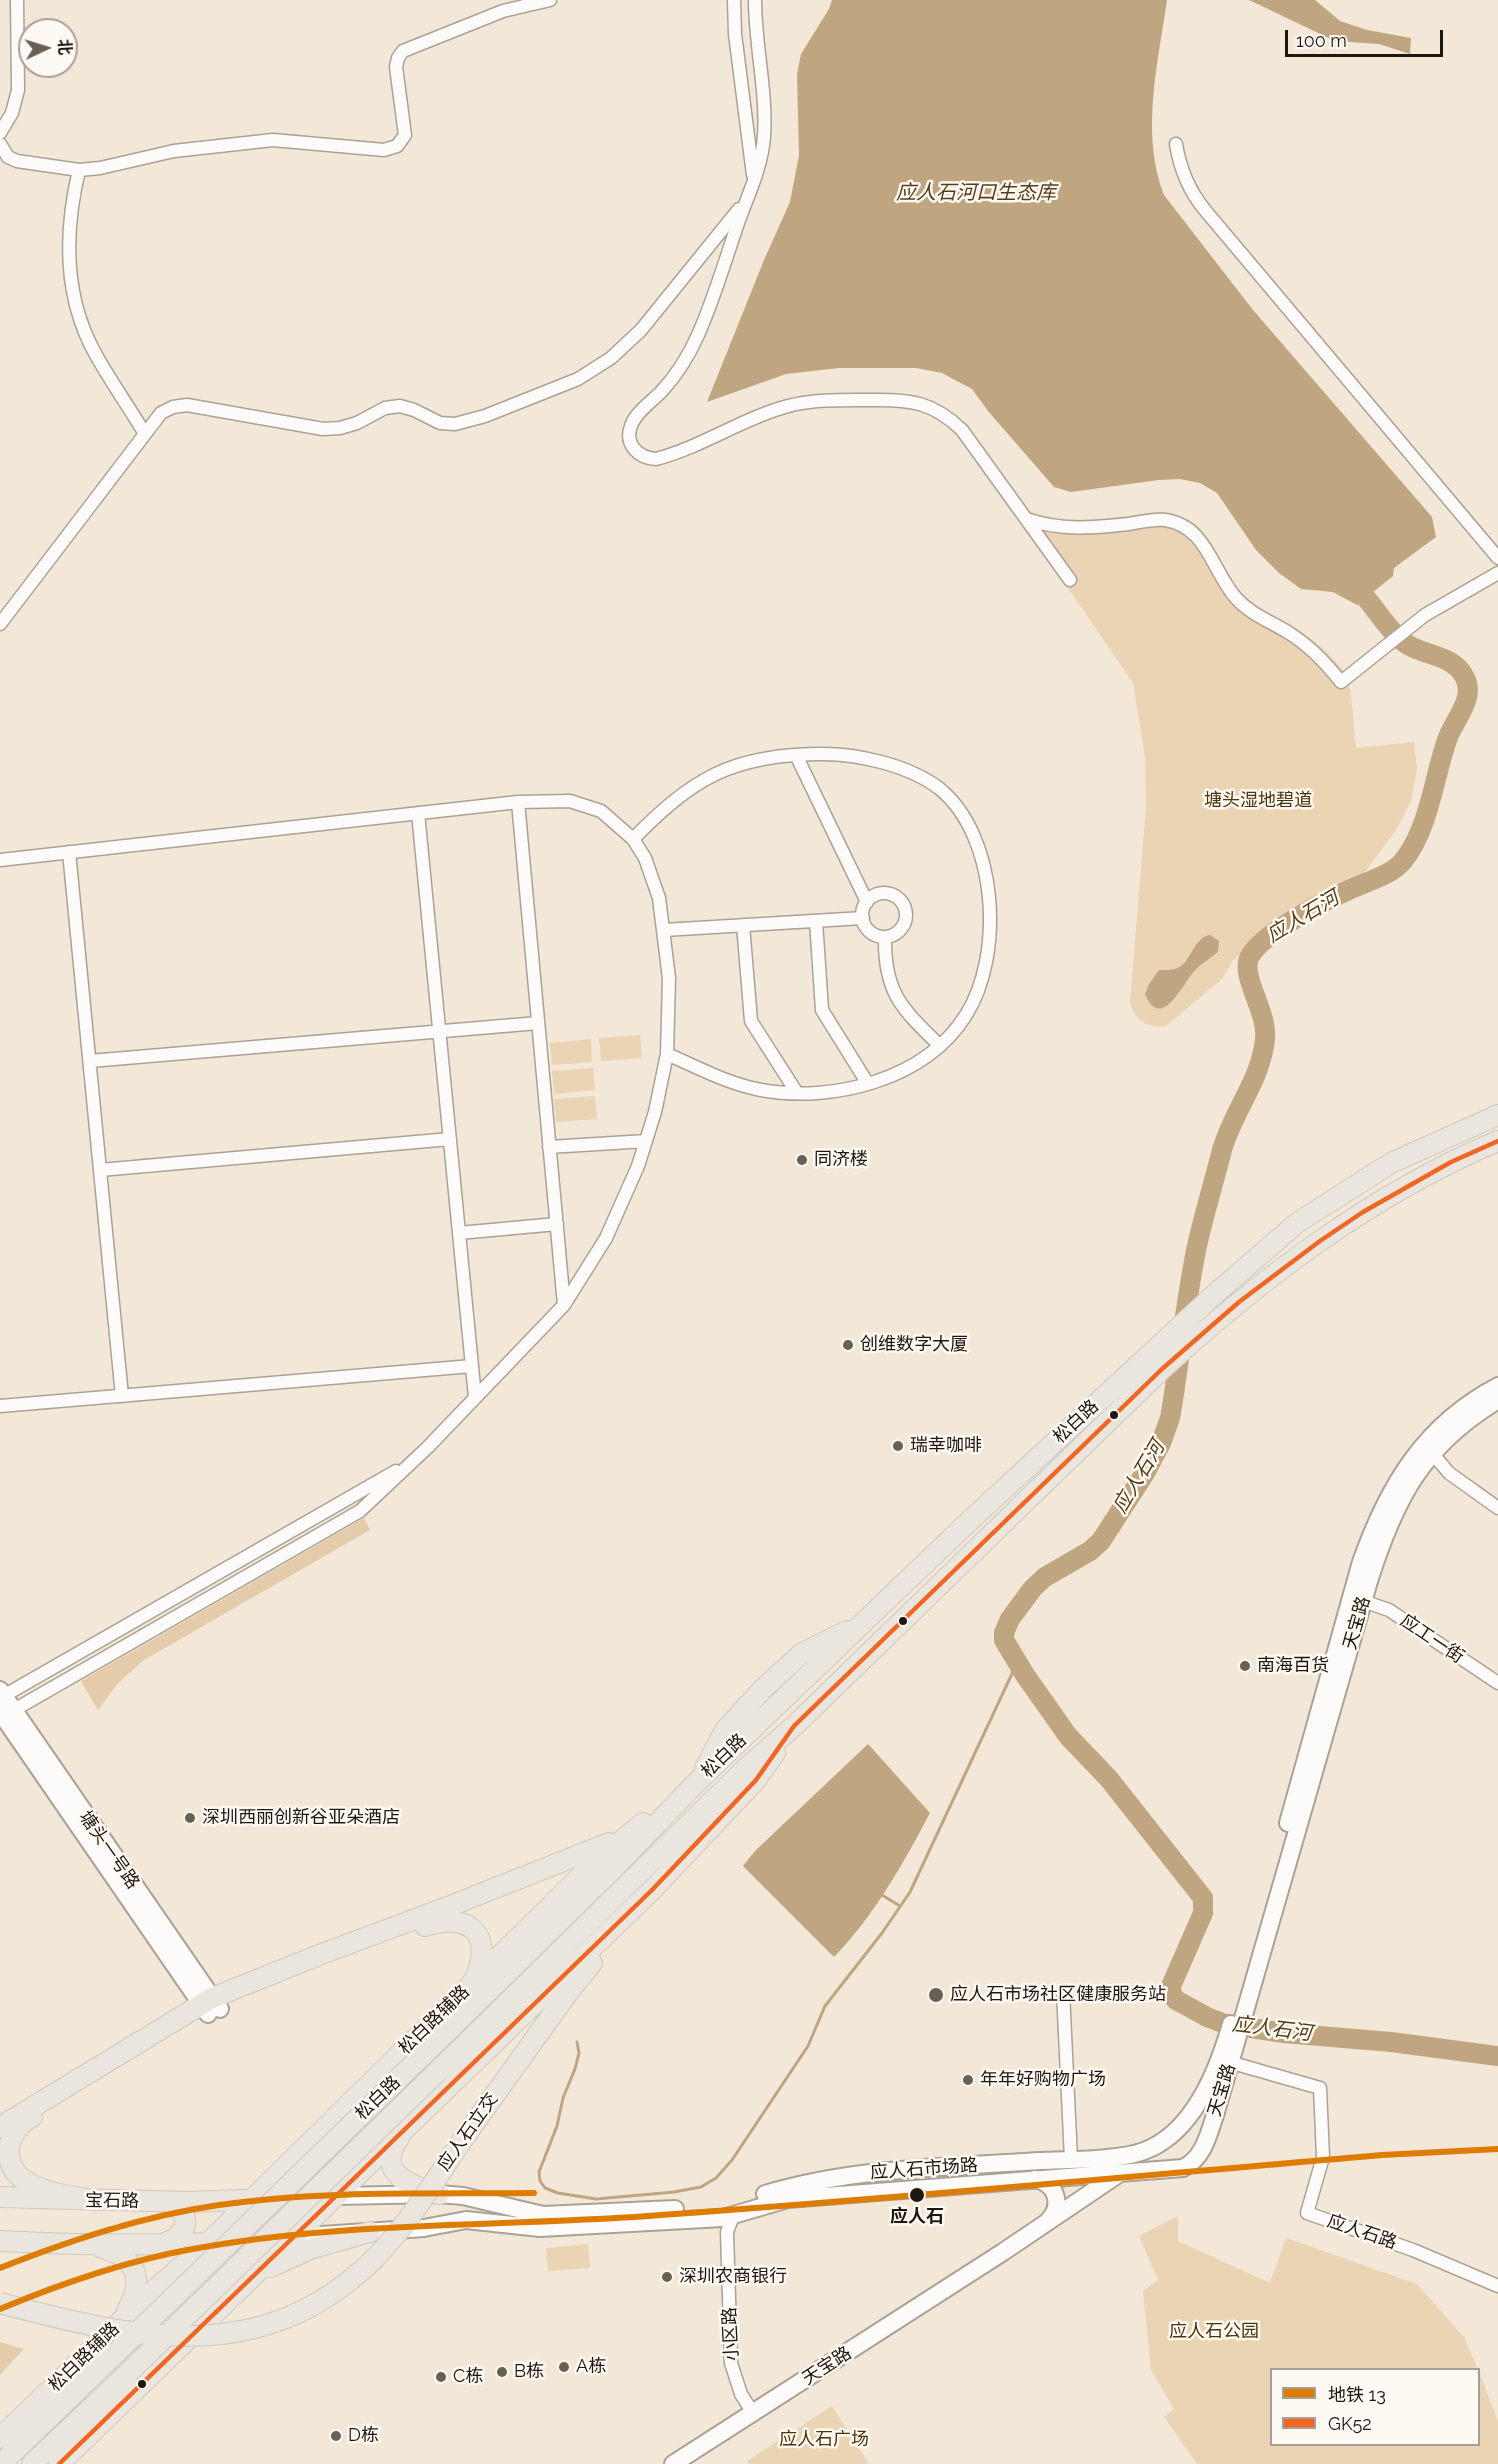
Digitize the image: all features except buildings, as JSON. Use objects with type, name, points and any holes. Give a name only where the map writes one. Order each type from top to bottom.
[{"type":"main road","name":"松白路","points":[[1,2464],[615,1867],[697,1782],[863,1623],[1215,1294],[1297,1223],[1391,1163],[1498,1115]]},
{"type":"main road","name":"松白路","points":[[32,2464],[438,2071],[745,1769],[794,1726],[1214,1321],[1326,1235],[1441,1167],[1498,1141]]},
{"type":"main road","points":[[59,2464],[653,1889],[756,1780],[794,1726]]},
{"type":"main road","name":"松白路辅路","points":[[0,2438],[122,2320],[208,2243],[249,2200],[592,1865],[697,1782]]},
{"type":"main road","points":[[0,2127],[210,2006],[319,1955],[579,1856],[640,1825]]},
{"type":"main road","name":"应人石立交","points":[[0,2303],[93,2326],[176,2337],[222,2335],[273,2323],[298,2313],[328,2296],[351,2280],[374,2259],[409,2217],[570,1990],[653,1889]]},
{"type":"main road","points":[[93,2200],[43,2189],[22,2179],[15,2172],[9,2154],[12,2136],[16,2129],[28,2119],[210,2006],[426,1926],[449,1921],[460,1921],[470,1925],[481,1941],[481,1966],[475,1980]]},
{"type":"main road","points":[[363,2090],[356,2108],[357,2117],[367,2133],[384,2139],[403,2132]]},
{"type":"main road","points":[[403,2132],[392,2152],[392,2163],[396,2172],[412,2187],[439,2194]]},
{"type":"main road","name":"宝石路","points":[[0,2197],[167,2202],[337,2196]]},
{"type":"main road","points":[[165,2243],[178,2237],[185,2226],[185,2220],[179,2208],[167,2202]]},
{"type":"main road","points":[[256,2275],[310,2249],[370,2232]]},
{"type":"main road","points":[[0,2241],[88,2244],[208,2243],[293,2237]]},
{"type":"main road","points":[[88,2244],[123,2256],[136,2272],[135,2293],[122,2320]]},
{"type":"main road","points":[[122,2320],[141,2314],[151,2315],[160,2320],[171,2336],[171,2346],[162,2366]]},
{"type":"street","points":[[0,144],[9,157],[17,161],[79,170],[100,168],[174,151],[273,140],[384,150],[397,146],[405,135],[396,67],[403,51],[503,11],[550,0]]},
{"type":"street","points":[[734,0],[735,34],[754,180]]},
{"type":"street","points":[[755,0],[755,34],[765,105],[764,138],[754,180],[697,337],[682,365],[663,390],[634,420],[630,428],[632,447],[647,458],[656,459],[771,412],[801,403],[831,400],[912,401],[931,407],[948,417],[962,430],[1070,580]]},
{"type":"street","points":[[0,133],[12,113],[18,90],[15,1]]},
{"type":"street","points":[[1176,144],[1184,178],[1204,209],[1498,558]]},
{"type":"street","points":[[79,170],[70,207],[68,244],[73,291],[80,318],[95,353],[145,434]]},
{"type":"street","points":[[0,624],[161,413],[173,407],[187,405],[323,429],[340,428],[357,423],[385,408],[400,406],[440,423],[454,424],[485,416],[578,379],[611,358],[641,330],[746,201]]},
{"type":"street","points":[[1026,519],[1068,528],[1096,528],[1153,520],[1179,524],[1200,538],[1223,582],[1237,599],[1254,614],[1304,644],[1330,668],[1341,682],[1425,615],[1498,573]]},
{"type":"street","points":[[796,755],[867,902]]},
{"type":"street","points":[[633,839],[674,799],[703,780],[735,765],[796,755],[848,755],[908,772],[939,789],[962,815],[980,851],[988,897],[989,940],[986,962],[977,991],[966,1015],[939,1045],[909,1068],[893,1076],[868,1084],[826,1092],[776,1093],[745,1087],[667,1054]]},
{"type":"street","points":[[0,860],[518,802],[557,800],[586,804],[601,811],[633,839],[645,858],[659,898],[670,1003],[667,1054],[656,1112],[629,1191],[606,1238],[564,1305],[360,1511],[4,1704]]},
{"type":"street","points":[[518,802],[564,1305]]},
{"type":"street","points":[[418,813],[475,1397]]},
{"type":"street","points":[[69,852],[122,1396]]},
{"type":"street","points":[[884,893],[892,894],[900,899],[905,907],[906,916],[903,926],[895,934],[885,937],[872,933],[863,918],[863,909],[867,902],[874,895],[884,893]]},
{"type":"street","points":[[664,930],[863,918]]},
{"type":"street","points":[[816,921],[822,1010],[868,1084]]},
{"type":"street","points":[[743,925],[751,1021],[797,1093]]},
{"type":"street","points":[[885,937],[886,973],[898,1000],[907,1013],[939,1045]]},
{"type":"street","points":[[90,1061],[538,1023]]},
{"type":"street","points":[[100,1170],[450,1139]]},
{"type":"street","points":[[549,1147],[646,1141]]},
{"type":"street","points":[[459,1233],[556,1224]]},
{"type":"street","points":[[0,1406],[472,1366]]},
{"type":"street","name":"天宝路","points":[[673,2464],[1121,2172],[1182,2168],[1191,2164],[1199,2155],[1206,2140],[1225,2060],[1361,1562],[1376,1519],[1394,1485],[1414,1455],[1469,1404],[1498,1386]]},
{"type":"street","name":"天宝路","points":[[1241,2007],[1363,1601],[1380,1547],[1399,1501],[1432,1454],[1466,1421],[1498,1400]]},
{"type":"street","points":[[1432,1454],[1449,1473],[1498,1508]]},
{"type":"street","points":[[4,1704],[412,1461]]},
{"type":"street","name":"应工一街","points":[[1363,1601],[1389,1610],[1498,1683]]},
{"type":"street","name":"塘头一号路","points":[[4,1704],[210,2006]]},
{"type":"street","points":[[1063,1992],[1071,2159]]},
{"type":"street","name":"天宝路","points":[[1127,2155],[1144,2151],[1178,2129],[1225,2060]]},
{"type":"street","name":"应人石路","points":[[1225,2060],[1320,2088],[1323,2157],[1307,2213],[1413,2250],[1498,2286]]},
{"type":"street","name":"应人石市场路","points":[[729,2211],[864,2172],[1127,2155]]},
{"type":"street","name":"应人石市场路","points":[[788,2193],[1121,2172]]},
{"type":"street","points":[[1033,2179],[1047,2183],[1056,2194],[1056,2210],[1047,2221]]},
{"type":"street","name":"宝石路","points":[[337,2196],[439,2194],[463,2196],[543,2216],[729,2211]]},
{"type":"street","points":[[293,2237],[424,2228],[466,2220],[540,2228],[729,2211]]},
{"type":"street","name":"小区路","points":[[729,2211],[727,2232],[731,2363],[741,2394],[753,2413]]},
{"type":"green space","name":"塘头湿地碧道","points":[[1029,511],[1078,520],[1159,512],[1185,518],[1197,525],[1213,546],[1233,583],[1243,594],[1260,608],[1308,636],[1329,654],[1346,675],[1350,689],[1356,748],[1414,742],[1417,769],[1411,801],[1396,830],[1364,873],[1300,904],[1233,960],[1222,979],[1166,1026],[1153,1026],[1143,1022],[1135,1014],[1130,1002],[1146,807],[1145,757],[1133,683],[1020,518]]},
{"type":"green space","points":[[640,1035],[642,1058],[601,1061],[599,1038]]},
{"type":"green space","points":[[591,1039],[592,1062],[552,1065],[550,1043]]},
{"type":"green space","points":[[593,1068],[595,1090],[554,1094],[552,1071]]},
{"type":"green space","points":[[595,1096],[597,1119],[556,1122],[554,1099]]},
{"type":"green space","name":"应人石公园","points":[[1178,2216],[1178,2241],[1270,2283],[1286,2238],[1417,2284],[1464,2337],[1478,2368],[1270,2368],[1270,2446],[1480,2446],[1480,2374],[1498,2421],[1498,2464],[1197,2464],[1164,2417],[1174,2409],[1151,2370],[1143,2291],[1158,2280],[1139,2236]]},
{"type":"green space","points":[[588,2244],[590,2268],[548,2271],[546,2248]]},
{"type":"green space","name":"应人石广场","points":[[832,2406],[869,2464],[749,2464],[747,2461]]},
{"type":"shaded area","points":[[364,1518],[370,1530],[144,1660],[118,1683],[98,1710],[81,1681]]},
{"type":"shaded area","points":[[0,2342],[24,2349],[0,2375]]},
{"type":"water","name":"应人石河口生态库","points":[[832,0],[1167,0],[1156,73],[1152,123],[1157,172],[1164,195],[1253,310],[1432,517],[1436,537],[1394,568],[1393,576],[1357,605],[1333,592],[1301,589],[1279,573],[1256,550],[1217,493],[1200,483],[1180,479],[1159,480],[1071,492],[1054,487],[988,411],[972,389],[942,373],[916,368],[839,368],[786,374],[707,402],[790,202],[799,155],[797,74],[801,54],[829,9]]},
{"type":"water","points":[[1249,0],[1315,0],[1340,21],[1367,30],[1411,38],[1410,54],[1379,44],[1335,41]]},
{"type":"water","points":[[1210,935],[1219,941],[1218,952],[1195,970],[1178,994],[1165,1007],[1158,1009],[1151,1005],[1145,994],[1159,970],[1175,969],[1181,966],[1199,941]]},
{"type":"water","points":[[868,1744],[930,1813],[875,1907],[834,1957],[743,1866],[755,1851]]},
{"type":"waterway","name":"应人石河","points":[[1366,598],[1401,640],[1444,659],[1459,669],[1467,684],[1466,700],[1447,740],[1419,834],[1403,861],[1386,874],[1340,894],[1295,919],[1266,939],[1249,958],[1249,975],[1263,1018],[1265,1039],[1253,1082],[1222,1150],[1203,1222],[1189,1289],[1170,1418],[1161,1443],[1145,1473],[1101,1541],[1090,1551],[1045,1577],[1033,1588],[1010,1619],[1004,1633],[1004,1640],[1025,1675],[1068,1736],[1109,1779],[1203,1898],[1203,1913],[1171,1986],[1171,1993],[1176,2000],[1225,2024],[1284,2033],[1391,2042],[1498,2056]]},
{"type":"waterway","points":[[577,2042],[579,2053],[575,2069],[563,2098],[557,2126],[539,2172],[540,2181],[545,2188],[558,2193],[596,2199],[674,2192],[701,2187],[716,2178],[732,2160],[808,2046],[825,2006],[882,1933],[910,1892],[1017,1663]]},
{"type":"waterway","points":[[882,1895],[900,1906]]},
{"type":"metro line","name":"13","points":[[0,2309],[69,2283],[139,2261],[187,2250],[302,2234],[359,2229],[648,2216],[923,2195],[1382,2155],[1498,2149]]},
{"type":"metro line","name":"13","points":[[0,2268],[53,2248],[135,2222],[219,2205],[337,2195],[534,2193]]},
{"type":"transit line","name":"GK52","points":[[59,2464],[653,1889],[756,1780],[794,1726],[1162,1369],[1239,1302],[1320,1241],[1363,1212],[1451,1162],[1498,1141]]},
{"type":"place","name":"同济楼","points":[[802,1160]]},
{"type":"place","name":"创维数字大厦","points":[[848,1345]]},
{"type":"place","name":"瑞幸咖啡","points":[[898,1446]]},
{"type":"place","name":"南海百货","points":[[1245,1666]]},
{"type":"place","name":"深圳西丽创新谷亚朵酒店","points":[[190,1818]]},
{"type":"place","name":"应人石市场社区健康服务站","points":[[936,1995]]},
{"type":"place","name":"年年好购物广场","points":[[968,2080]]},
{"type":"place","name":"应人石","points":[[917,2195]]},
{"type":"place","name":"深圳农商银行","points":[[667,2277]]},
{"type":"place","name":"A栋","points":[[564,2367]]},
{"type":"place","name":"B栋","points":[[502,2372]]},
{"type":"place","name":"C栋","points":[[441,2377]]},
{"type":"place","name":"D栋","points":[[336,2436]]}]
